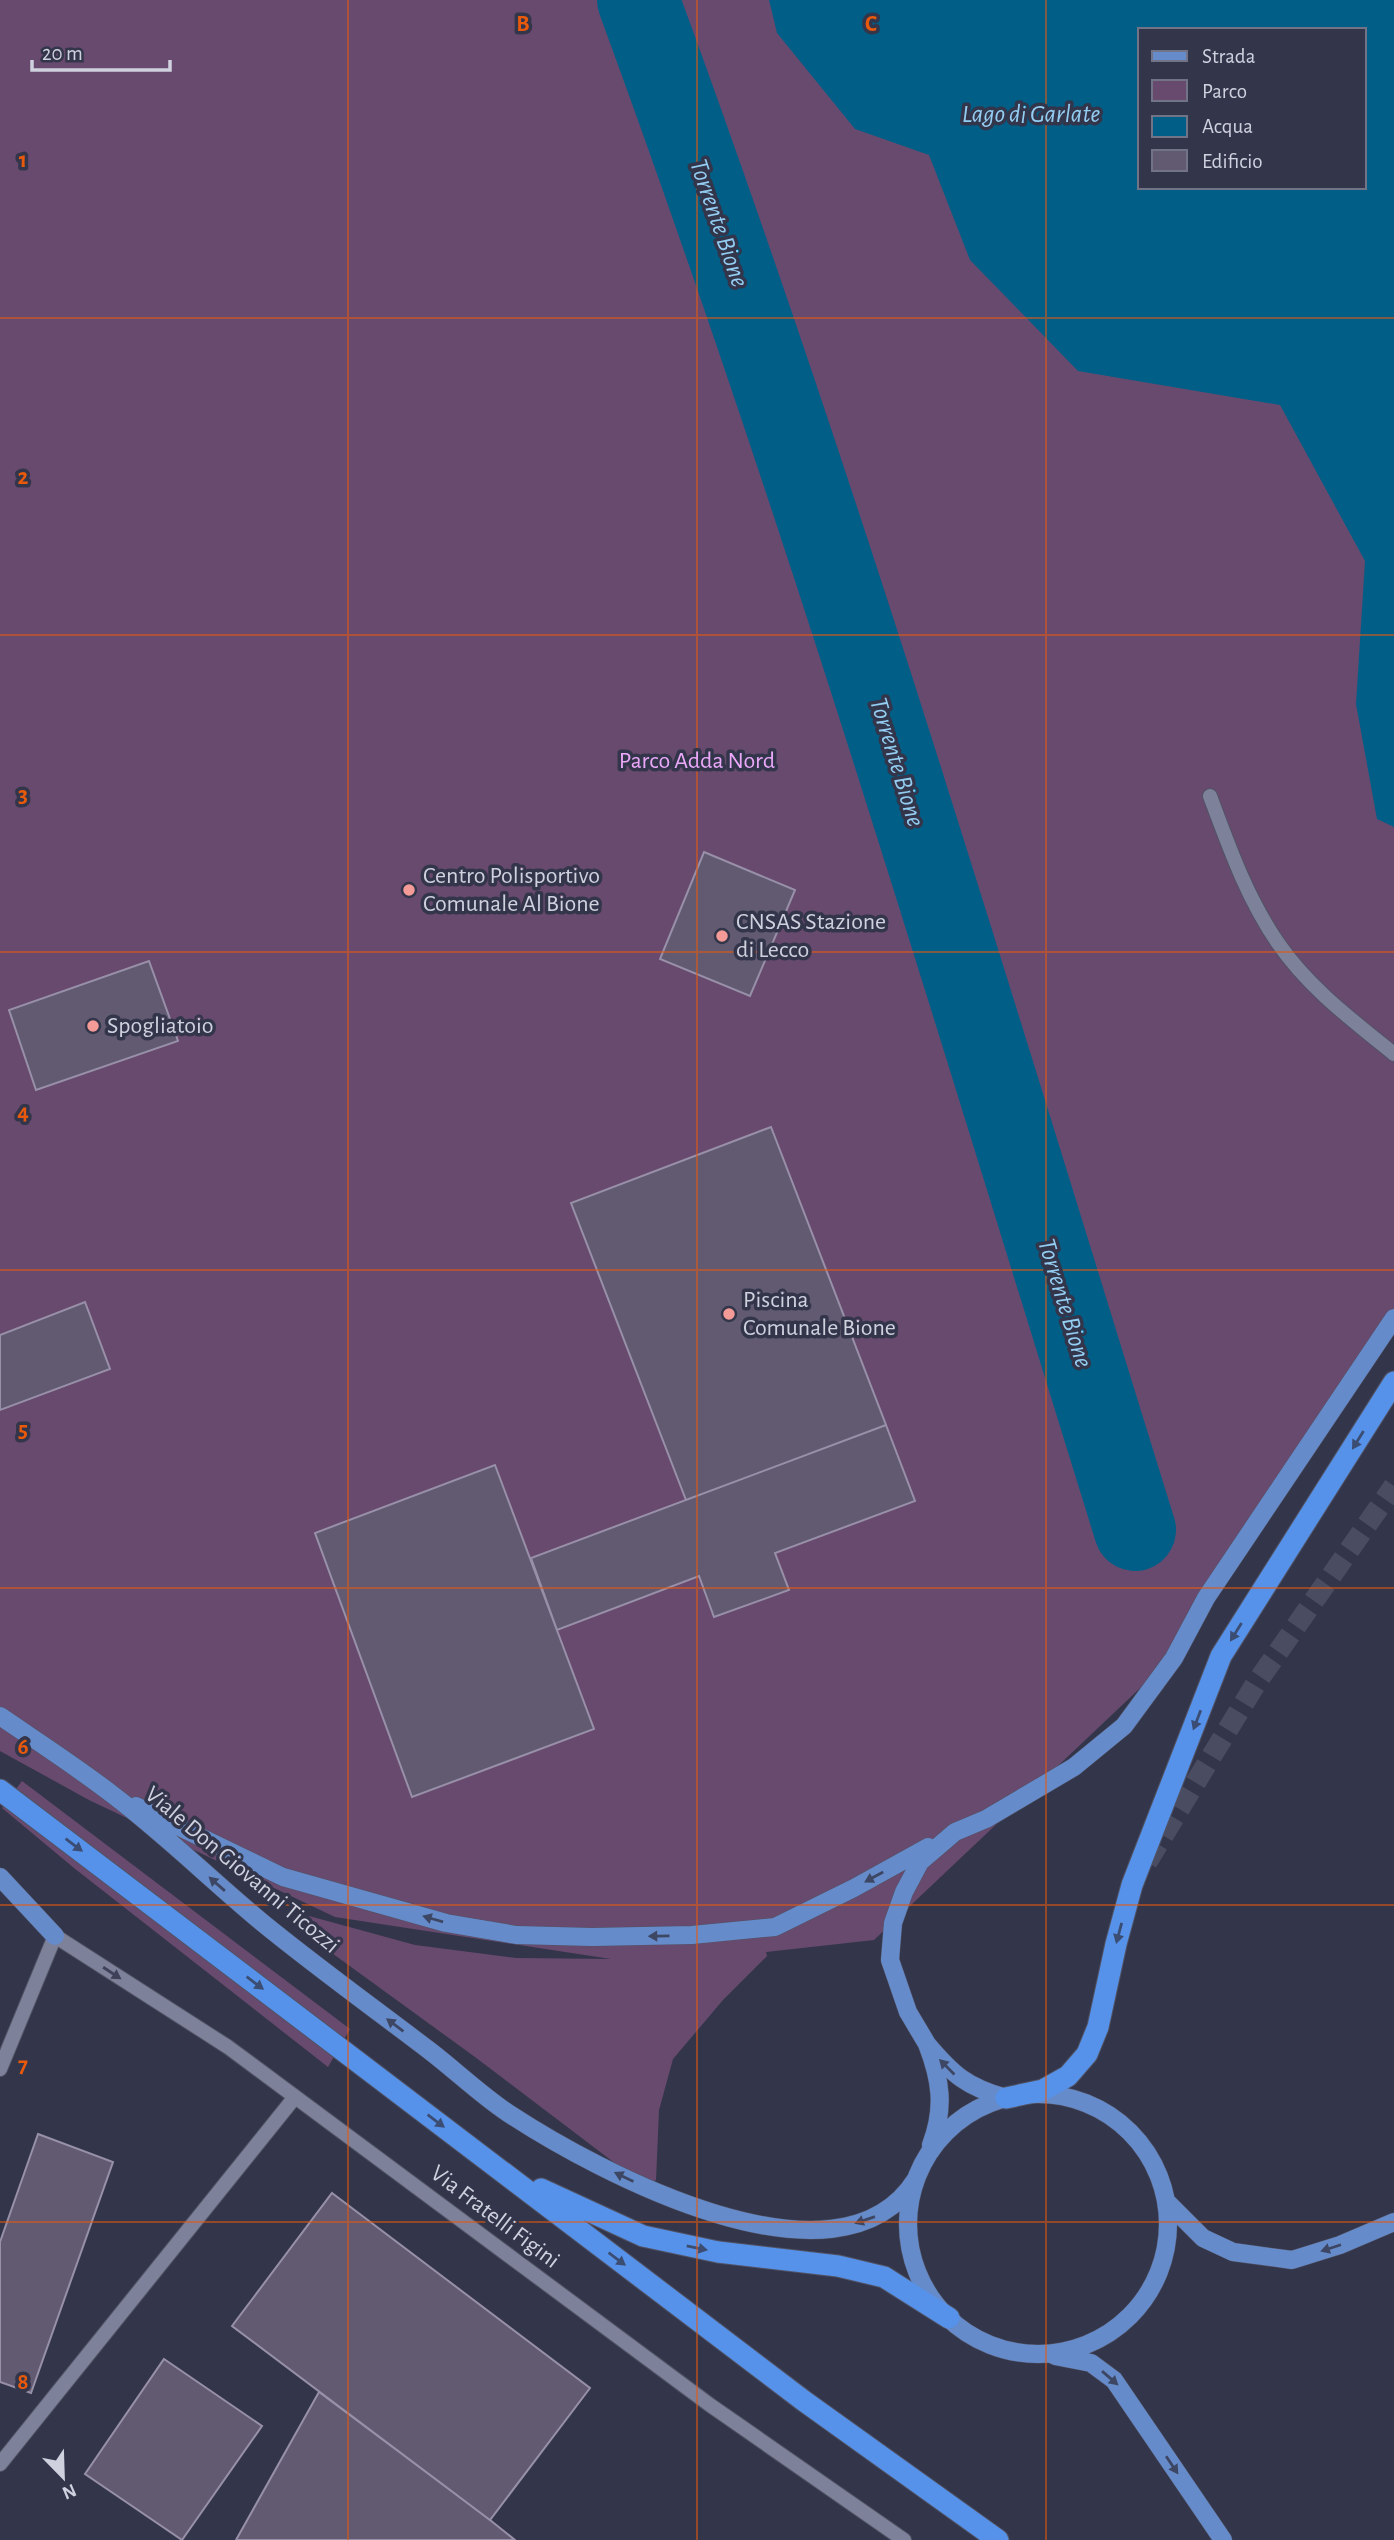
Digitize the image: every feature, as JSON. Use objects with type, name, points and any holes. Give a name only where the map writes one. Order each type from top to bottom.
[{"type":"highway","points":[[1006,2098],[1043,2090],[1068,2076],[1087,2054],[1098,2027],[1132,1885],[1222,1656],[1394,1382]]},
{"type":"highway","points":[[0,1790],[804,2401],[999,2540]]},
{"type":"highway","points":[[498,2169],[643,2236],[718,2252],[838,2266],[884,2277],[949,2318]]},
{"type":"main road","points":[[114,1795],[284,1877],[446,1923],[516,1935],[593,1937],[691,1935],[775,1927],[854,1888],[955,1832],[986,1819],[1074,1767],[1124,1726],[1174,1658],[1206,1598],[1394,1318]]},
{"type":"main road","name":"Viale Don Giovanni Ticozzi","points":[[0,1716],[114,1795],[265,1925],[506,2112],[613,2171],[689,2206],[762,2225],[817,2232],[841,2228],[882,2214],[906,2196],[916,2179]]},
{"type":"main road","points":[[955,1832],[920,1861],[893,1923],[890,1961],[908,2012],[927,2044],[937,2071],[939,2124],[916,2179],[910,2203],[908,2229],[911,2253],[919,2277],[932,2300],[949,2318],[985,2343],[1006,2350],[1063,2356],[1091,2364],[1114,2380],[1223,2540]]},
{"type":"main road","points":[[0,1877],[55,1936]]},
{"type":"main road","points":[[927,2044],[960,2079],[1006,2098]]},
{"type":"main road","points":[[925,2160],[940,2139],[959,2121],[982,2107],[1006,2098],[1033,2094],[1059,2096],[1086,2103],[1110,2115],[1130,2131],[1147,2152],[1160,2176],[1167,2202],[1165,2254],[1156,2279],[1143,2301],[1125,2320],[1104,2336],[1080,2347],[1054,2353],[1028,2353]]},
{"type":"main road","points":[[1167,2202],[1203,2238],[1233,2252],[1292,2260],[1340,2245],[1394,2222]]},
{"type":"street","points":[[1210,796],[1244,882],[1278,943],[1324,997],[1394,1054]]},
{"type":"street","points":[[0,2069],[55,1936]]},
{"type":"street","name":"Via Fratelli Figini","points":[[55,1936],[228,2047],[710,2404],[904,2540]]},
{"type":"street","points":[[0,2464],[295,2097]]},
{"type":"green space","name":"Parco Adda Nord","points":[[0,0],[1394,0],[1394,1334],[1384,1341],[1174,1656],[874,1940],[766,1952],[767,1956],[723,2000],[673,2059],[659,2110],[656,2180],[645,2186],[475,2057],[292,1924],[293,1916],[309,1916],[415,1945],[516,1958],[611,1959],[335,1917],[89,1800],[0,1751]]},
{"type":"green space","points":[[22,1781],[350,2029],[328,2067],[74,1868],[2,1808]]},
{"type":"water","name":"Lago di Garlate","points":[[769,0],[1394,0],[1394,827],[1377,819],[1356,704],[1365,561],[1280,405],[1078,371],[970,260],[929,155],[855,129],[777,33]]},
{"type":"building","name":"CNSAS Stazione di Lecco","points":[[704,852],[795,890],[750,996],[660,959]]},
{"type":"building","name":"Spogliatoio","points":[[149,961],[178,1041],[36,1090],[9,1010]]},
{"type":"building","name":"Piscina Comunale Bione","points":[[771,1127],[886,1425],[686,1500],[571,1203]]},
{"type":"building","points":[[85,1302],[110,1369],[0,1410],[0,1335]]},
{"type":"building","points":[[886,1425],[915,1501],[775,1553],[789,1590],[714,1617],[699,1576],[557,1630],[531,1558]]},
{"type":"building","points":[[495,1465],[594,1729],[412,1797],[315,1533]]},
{"type":"building","points":[[38,2134],[113,2162],[31,2393],[0,2382],[0,2242]]},
{"type":"building","points":[[332,2193],[590,2388],[490,2520],[232,2326]]},
{"type":"building","points":[[164,2359],[262,2426],[182,2540],[85,2474]]},
{"type":"building","points":[[319,2392],[490,2520],[515,2540],[236,2540]]},
{"type":"waterway","name":"Torrente Bione","points":[[638,0],[706,189],[835,570],[1135,1530]]},
{"type":"tunnel","points":[[1147,1862],[1255,1685],[1394,1486]]},
{"type":"place","name":"Centro Polisportivo Comunale Al Bione","points":[[409,890]]},
{"type":"place","name":"CNSAS Stazione di Lecco","points":[[722,936]]},
{"type":"place","name":"Spogliatoio","points":[[93,1026]]},
{"type":"place","name":"Piscina Comunale Bione","points":[[729,1314]]}]
